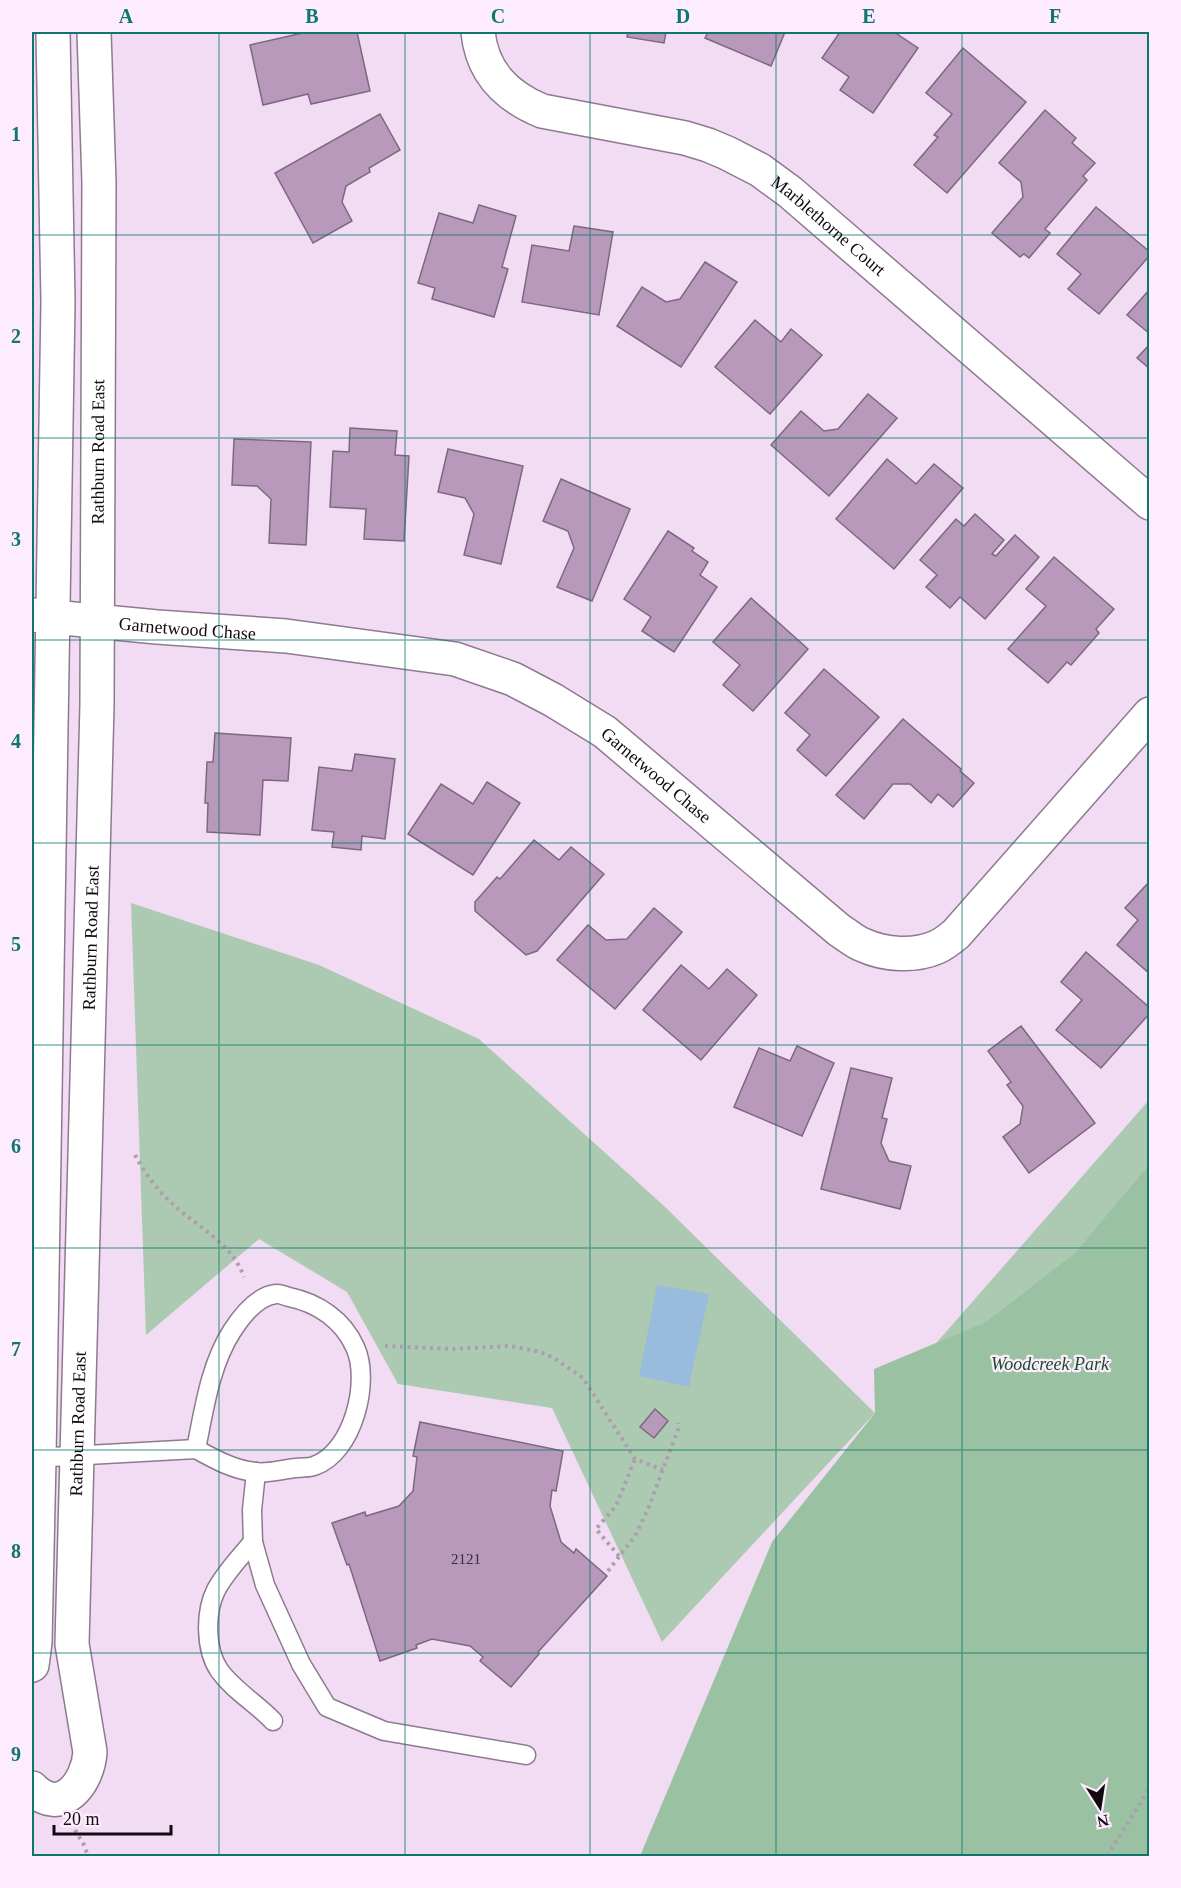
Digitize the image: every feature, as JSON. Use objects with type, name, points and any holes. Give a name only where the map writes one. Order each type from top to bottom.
[{"type":"street","points":[[32,1665],[35,1642],[42,616],[58,302],[53,32]]},
{"type":"street","name":"Rathburn Road East","points":[[32,1788],[36,1793],[47,1798],[66,1797],[84,1778],[90,1752],[72,1644],[79,1456],[97,705],[99,183],[94,32]]},
{"type":"street","name":"Marblethorne Court","points":[[478,32],[480,48],[493,75],[515,98],[528,105],[554,113],[685,138],[708,145],[760,170],[783,186],[1149,503]]},
{"type":"street","name":"Garnetwood Chase","points":[[42,616],[286,636],[455,658],[513,679],[554,700],[605,732],[839,930],[862,945],[886,953],[903,954],[938,947],[957,934],[1149,714]]},
{"type":"lane","points":[[35,1458],[196,1449],[218,1461],[256,1473],[314,1466],[332,1455],[354,1420],[358,1403],[361,1373],[354,1345],[344,1326],[323,1310],[302,1299],[276,1294],[256,1302],[244,1314],[221,1351],[207,1398],[196,1449]]},
{"type":"lane","points":[[256,1473],[252,1510],[253,1542],[265,1586],[301,1664],[327,1707],[384,1731],[526,1755]]},
{"type":"lane","points":[[253,1542],[216,1591],[208,1632],[211,1654],[218,1669],[231,1684],[273,1721]]},
{"type":"path","points":[[135,1155],[146,1173],[174,1205],[232,1253],[256,1302]]},
{"type":"path","points":[[354,1345],[452,1349],[510,1346],[541,1352],[584,1378],[635,1459],[663,1470]]},
{"type":"path","points":[[608,1571],[635,1536],[648,1509],[679,1427],[678,1423]]},
{"type":"path","points":[[619,1556],[596,1529],[616,1506],[635,1459]]},
{"type":"path","points":[[1107,1857],[1149,1788]]},
{"type":"green space","points":[[131,903],[319,965],[479,1039],[663,1205],[875,1413],[662,1642],[552,1408],[398,1384],[347,1292],[259,1239],[146,1335]]},
{"type":"green space","name":"Woodcreek Park","points":[[1149,1100],[1149,1502],[875,1413]]},
{"type":"green space","points":[[1149,1165],[1149,1856],[640,1856],[772,1542],[875,1413],[874,1369],[986,1322],[1075,1253]]},
{"type":"water","points":[[657,1285],[709,1294],[689,1387],[639,1376]]},
{"type":"building","points":[[307,32],[357,32],[370,91],[311,104],[308,94],[263,105],[250,45]]},
{"type":"building","points":[[628,32],[666,32],[664,43],[627,37]]},
{"type":"building","points":[[708,32],[785,32],[771,66],[705,38]]},
{"type":"building","points":[[840,32],[894,32],[918,48],[873,113],[840,90],[849,77],[822,58]]},
{"type":"building","points":[[963,48],[1026,102],[947,193],[914,165],[938,137],[934,135],[952,114],[926,93]]},
{"type":"building","points":[[1045,110],[1076,138],[1072,143],[1095,163],[1083,176],[1087,180],[1045,229],[1050,233],[1029,258],[1024,254],[1020,257],[992,233],[1023,197],[1021,182],[999,163]]},
{"type":"building","points":[[380,114],[400,150],[369,168],[370,172],[346,186],[342,202],[352,221],[313,243],[275,173]]},
{"type":"building","points":[[479,205],[516,216],[502,267],[508,269],[494,317],[432,299],[435,288],[418,283],[439,213],[473,223]]},
{"type":"building","points":[[1096,207],[1150,252],[1150,255],[1099,314],[1068,289],[1081,274],[1057,254]]},
{"type":"building","points":[[574,226],[613,232],[599,315],[522,302],[532,245],[569,251]]},
{"type":"building","points":[[705,262],[737,282],[681,367],[617,326],[642,287],[666,302],[680,299]]},
{"type":"building","points":[[1150,289],[1150,334],[1127,315]]},
{"type":"building","points":[[755,320],[781,342],[791,329],[822,355],[770,414],[715,367]]},
{"type":"building","points":[[1150,344],[1150,369],[1137,358]]},
{"type":"building","points":[[868,394],[897,418],[829,496],[771,445],[801,411],[824,431],[838,429]]},
{"type":"building","points":[[350,428],[397,431],[395,455],[409,456],[404,541],[364,539],[366,509],[330,507],[333,451],[349,452]]},
{"type":"building","points":[[234,439],[311,442],[306,545],[269,543],[271,499],[257,486],[232,485]]},
{"type":"building","points":[[448,449],[523,466],[501,564],[464,555],[474,514],[465,498],[438,492]]},
{"type":"building","points":[[887,459],[916,484],[934,464],[963,488],[894,569],[836,519]]},
{"type":"building","points":[[561,479],[630,509],[592,601],[557,587],[574,548],[568,531],[543,521]]},
{"type":"building","points":[[975,514],[1004,540],[992,554],[996,556],[1015,535],[1039,557],[985,619],[960,597],[950,608],[926,587],[937,575],[920,560],[956,519],[964,526]]},
{"type":"building","points":[[668,531],[694,548],[692,551],[708,562],[700,575],[717,587],[674,652],[642,631],[651,617],[624,599]]},
{"type":"building","points":[[1054,557],[1114,609],[1096,629],[1099,633],[1071,665],[1067,662],[1048,683],[1008,649],[1046,606],[1026,589]]},
{"type":"building","points":[[751,598],[808,649],[753,711],[723,685],[740,665],[713,642]]},
{"type":"building","points":[[824,669],[879,717],[826,776],[797,750],[810,735],[785,713]]},
{"type":"building","points":[[903,719],[974,783],[953,807],[938,794],[931,803],[910,784],[893,784],[864,819],[836,795]]},
{"type":"building","points":[[215,733],[291,738],[288,781],[263,780],[260,835],[207,832],[208,803],[205,803],[207,762],[213,762]]},
{"type":"building","points":[[355,754],[395,759],[385,839],[362,836],[361,850],[332,847],[334,832],[312,830],[319,767],[352,771]]},
{"type":"building","points":[[487,782],[520,803],[473,875],[408,834],[441,784],[473,804]]},
{"type":"building","points":[[534,840],[559,860],[571,847],[604,874],[537,951],[526,955],[475,911],[475,902],[497,877],[500,879]]},
{"type":"building","points":[[1150,881],[1150,974],[1117,945],[1138,920],[1125,908]]},
{"type":"building","points":[[654,908],[682,932],[615,1009],[557,960],[588,925],[606,940],[627,939]]},
{"type":"building","points":[[1086,952],[1150,1008],[1150,1013],[1101,1068],[1056,1030],[1082,1000],[1061,982]]},
{"type":"building","points":[[681,965],[709,989],[727,969],[757,995],[701,1060],[643,1010]]},
{"type":"building","points":[[1021,1026],[1095,1123],[1029,1173],[1003,1137],[1020,1124],[1023,1106],[1007,1085],[1011,1082],[988,1051]]},
{"type":"building","points":[[797,1046],[834,1063],[802,1136],[734,1107],[759,1048],[790,1061]]},
{"type":"building","points":[[851,1068],[892,1078],[882,1118],[887,1119],[881,1143],[889,1161],[911,1166],[900,1209],[821,1189]]},
{"type":"building","points":[[655,1409],[668,1421],[654,1438],[640,1427]]},
{"type":"building","points":[[420,1422],[563,1451],[556,1491],[552,1490],[550,1506],[561,1542],[574,1553],[576,1549],[607,1576],[538,1652],[539,1654],[511,1687],[480,1661],[483,1657],[470,1646],[432,1639],[416,1645],[417,1648],[380,1661],[349,1564],[347,1565],[332,1523],[365,1512],[366,1516],[399,1506],[413,1491],[417,1457],[413,1456]]}]
